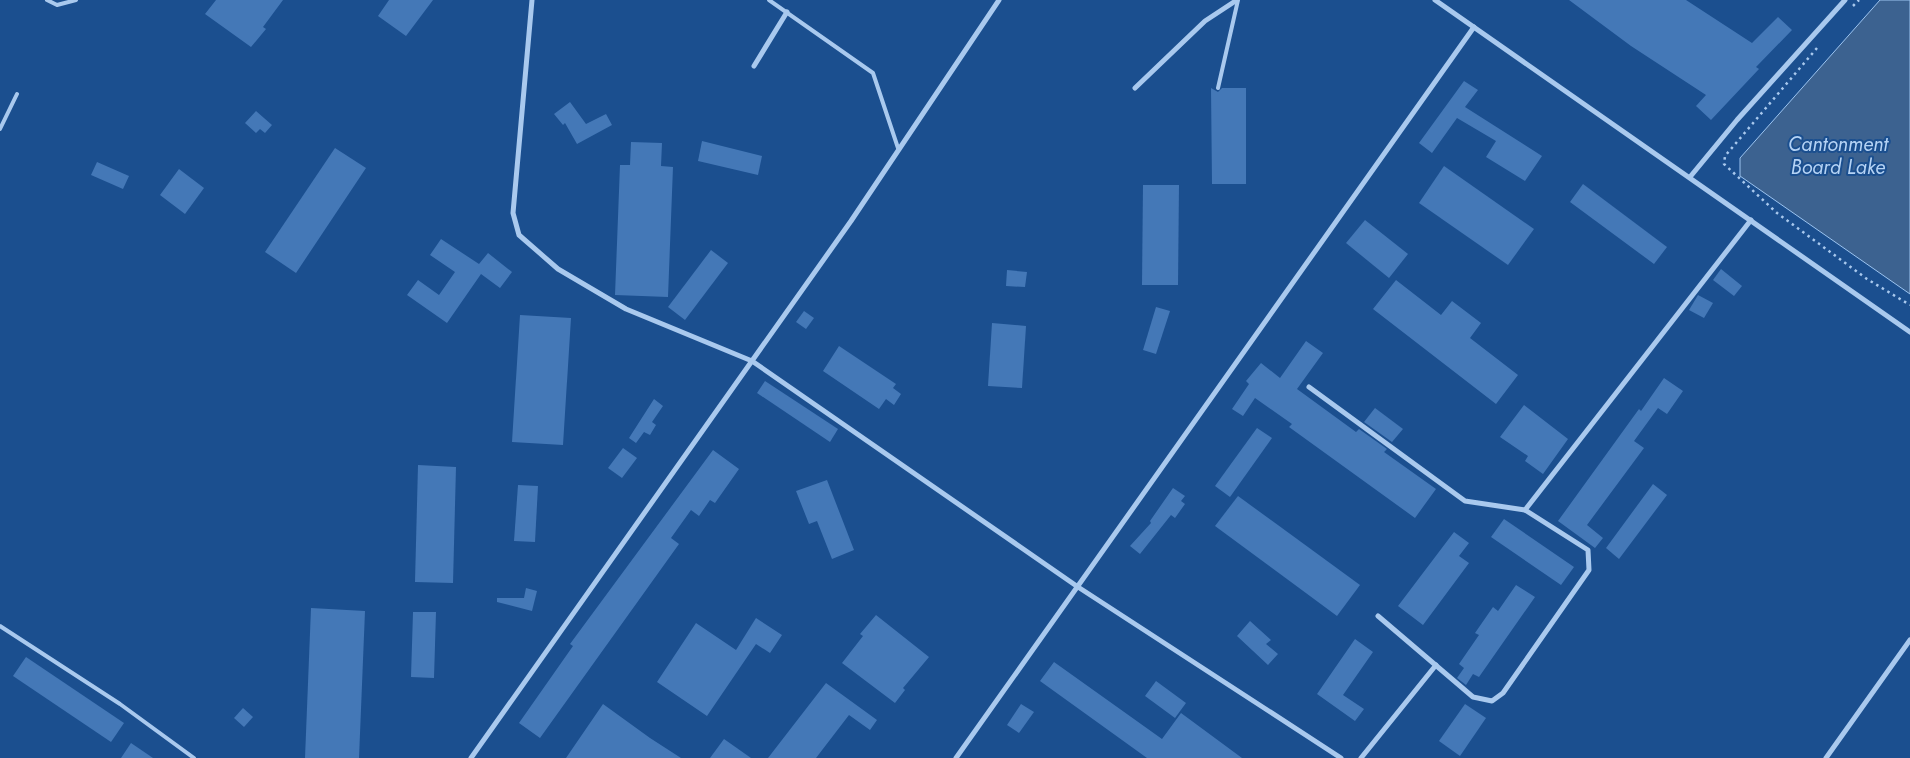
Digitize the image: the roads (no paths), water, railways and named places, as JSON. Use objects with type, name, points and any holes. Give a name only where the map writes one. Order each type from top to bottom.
[{"type":"street","points":[[532,0],[513,213],[519,235],[558,269],[626,309],[752,361],[1078,587],[1341,758]]},
{"type":"street","points":[[471,758],[851,221],[898,148],[999,0]]},
{"type":"street","points":[[1135,88],[1205,21],[1237,0]]},
{"type":"street","points":[[1434,0],[1910,332]]},
{"type":"street","points":[[1690,177],[1737,120],[1845,0]]},
{"type":"street","points":[[754,66],[787,12]]},
{"type":"street","points":[[956,758],[1474,27]]},
{"type":"street","points":[[1525,510],[1751,220]]},
{"type":"street","points":[[1309,386],[1465,501],[1525,510],[1588,550],[1589,570],[1503,693],[1492,701],[1473,697],[1378,616]]},
{"type":"street","points":[[1826,758],[1910,640]]},
{"type":"street","points":[[1362,758],[1436,665]]},
{"type":"lane","points":[[47,0],[57,5],[76,0]]},
{"type":"lane","points":[[770,0],[873,73],[898,148]]},
{"type":"lane","points":[[1218,88],[1237,0]]},
{"type":"lane","points":[[0,128],[17,94]]},
{"type":"lane","points":[[0,626],[120,704],[194,758]]},
{"type":"water","name":"Cantonment Board Lake","points":[[1880,0],[1910,0],[1910,294],[1740,176],[1740,158]]}]
